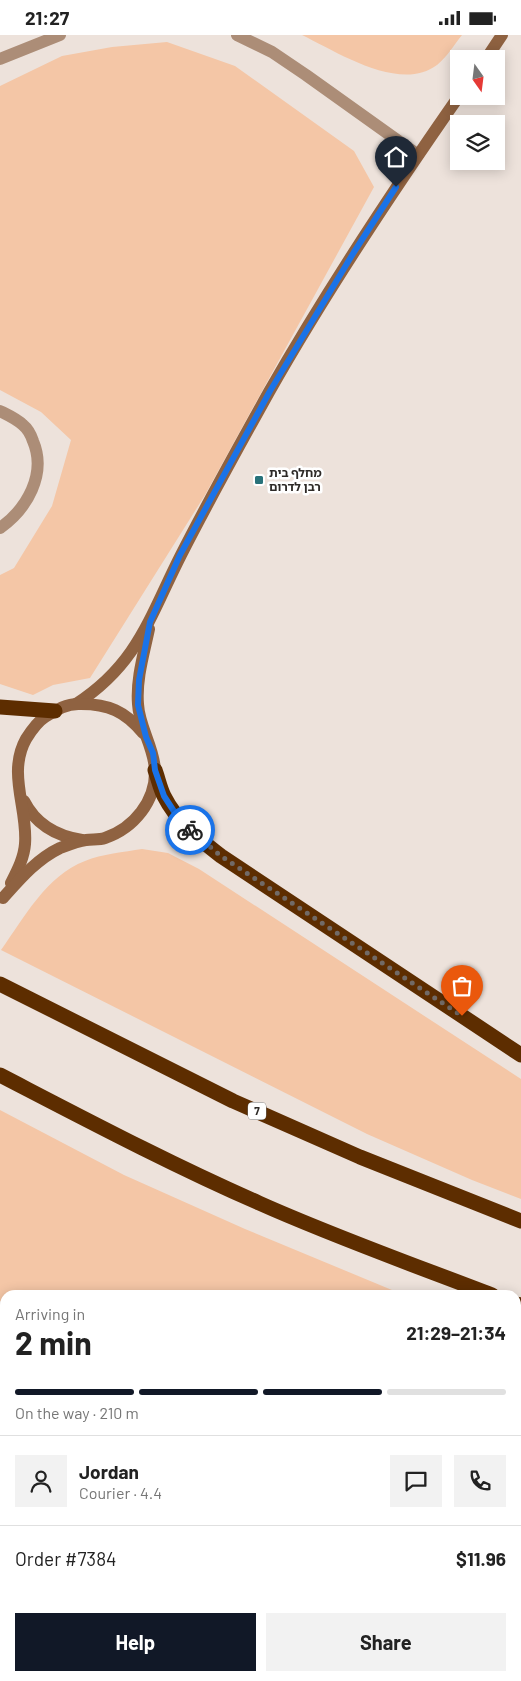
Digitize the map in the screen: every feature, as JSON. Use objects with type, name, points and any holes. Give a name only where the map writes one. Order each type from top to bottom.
[{"type":"highway","points":[[0,707],[55,711]]},
{"type":"highway","points":[[155,770],[164,796],[179,819],[195,836],[221,856],[521,1055]]},
{"type":"highway","name":"7","points":[[0,984],[241,1104],[360,1157],[521,1221]]},
{"type":"highway","points":[[0,1075],[162,1158],[258,1203],[479,1290]]},
{"type":"main road","points":[[492,50],[502,35]]},
{"type":"main road","points":[[2,900],[20,865],[25,845],[25,821],[18,779],[18,763],[22,747],[30,732],[41,720],[55,711],[92,694],[126,660],[150,622],[180,555],[270,391],[349,260],[453,105]]},
{"type":"main road","points":[[2,900],[26,873],[60,848],[84,840],[102,838],[120,832],[135,820],[146,805],[153,788],[155,770],[153,753],[146,737],[138,705],[139,680],[150,622]]},
{"type":"main road","points":[[76,703],[97,704],[116,710],[133,721],[146,737]]},
{"type":"main road","points":[[21,795],[29,810],[39,822],[52,832],[68,838],[84,840]]},
{"type":"street","points":[[0,59],[60,35]]},
{"type":"street","points":[[237,35],[272,52],[418,155]]},
{"type":"street","points":[[0,411],[24,425],[31,434],[37,450],[38,465],[36,479],[30,495],[12,519],[0,528]]},
{"type":"shaded area","points":[[302,35],[462,35],[437,65],[422,72],[405,75],[387,72],[350,59]]},
{"type":"shaded area","points":[[167,42],[235,66],[354,151],[374,187],[205,495],[90,678],[53,685],[33,695],[0,684],[0,575],[14,568],[52,506],[71,440],[41,412],[0,390],[0,86],[62,56],[112,47]]},
{"type":"shaded area","points":[[142,849],[168,853],[199,869],[521,1079],[521,1199],[472,1180],[367,1134],[1,950],[47,887],[71,868],[92,859]]},
{"type":"shaded area","points":[[0,1110],[124,1175],[245,1229],[392,1290],[0,1290]]},
{"type":"way so far","points":[[190,830],[221,856],[462,1016]]},
{"type":"place","name":"מחלף בית רבן לדרום","points":[[259,480]]},
{"type":"route","points":[[190,830],[179,819],[164,796],[155,770],[153,753],[146,737],[138,705],[139,680],[150,622],[180,555],[270,391],[308,326],[396,187]]}]
